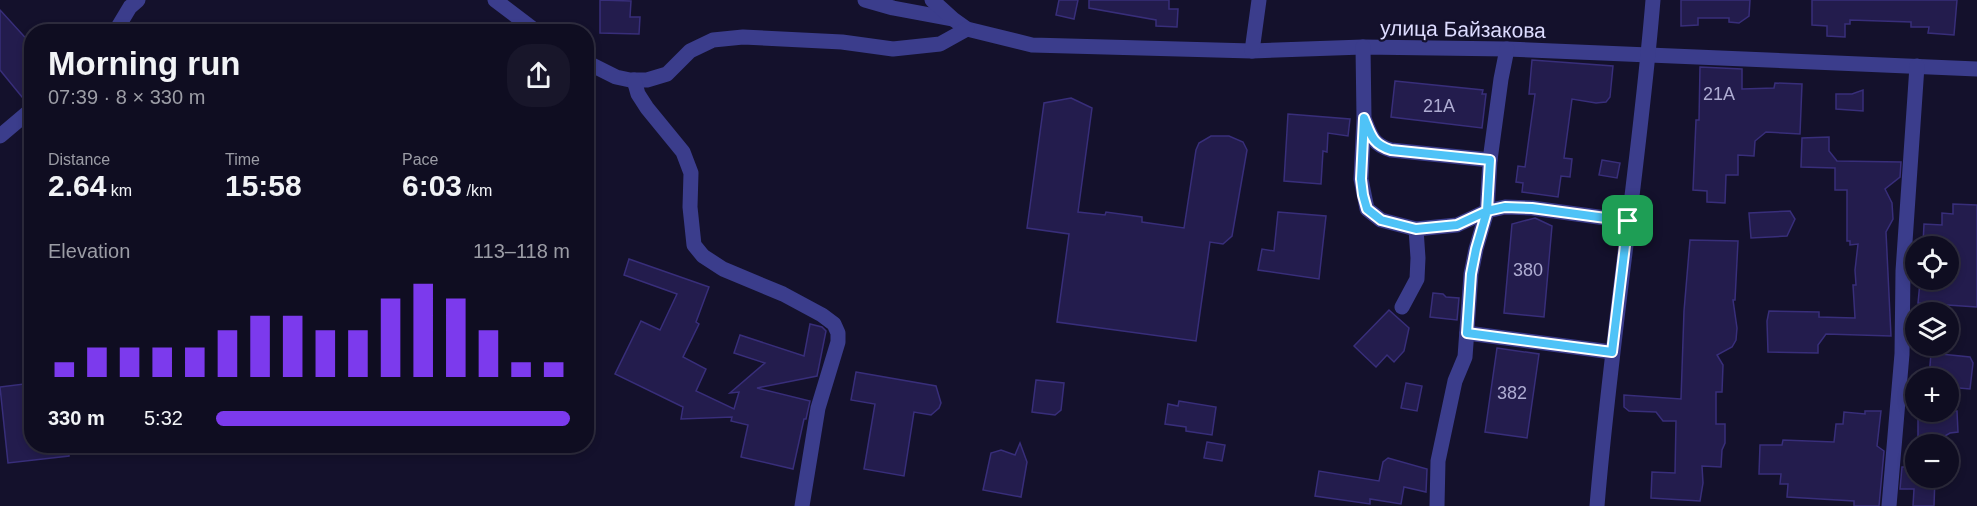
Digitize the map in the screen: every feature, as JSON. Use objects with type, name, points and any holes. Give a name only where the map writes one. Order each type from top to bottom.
[{"type":"street","points":[[120,24],[130,7],[138,0]]},
{"type":"street","points":[[495,0],[526,24]]},
{"type":"street","name":"улица Байзакова","points":[[865,0],[893,8],[953,19]]},
{"type":"street","name":"улица Байзакова","points":[[932,0],[967,29],[1032,45],[1252,51],[1363,47],[1507,49],[1977,69]]},
{"type":"street","points":[[1252,51],[1259,0]]},
{"type":"street","points":[[1594,503],[1653,0]]},
{"type":"street","points":[[594,66],[616,77],[647,80],[667,74],[690,51],[713,40],[743,37],[842,42],[893,50],[940,44],[967,29]]},
{"type":"street","points":[[1363,47],[1364,118],[1361,179],[1367,209],[1381,220],[1416,229],[1457,225],[1487,211],[1505,207],[1532,208],[1628,221]]},
{"type":"street","points":[[1437,506],[1438,461],[1455,381],[1465,357],[1471,274],[1487,211],[1490,160],[1507,49]]},
{"type":"street","points":[[1890,506],[1902,354],[1903,271],[1917,66]]},
{"type":"street","points":[[634,80],[638,94],[647,108],[683,152],[691,173],[690,207],[694,245],[703,256],[723,269],[783,294],[822,315],[834,324],[838,333],[838,342],[818,408],[802,506]]},
{"type":"street","points":[[0,136],[24,116]]},
{"type":"street","points":[[1364,118],[1372,138],[1381,147],[1490,160]]},
{"type":"street","points":[[1402,307],[1417,279],[1416,229]]},
{"type":"street","points":[[1467,333],[1612,352]]},
{"type":"building","points":[[600,0],[631,1],[630,17],[640,17],[639,34],[600,33]]},
{"type":"building","points":[[1059,0],[1078,0],[1074,19],[1056,15]]},
{"type":"building","points":[[1089,0],[1169,0],[1169,9],[1178,9],[1177,27],[1156,26],[1156,20],[1089,8]]},
{"type":"building","points":[[1681,0],[1750,0],[1749,16],[1739,23],[1729,22],[1729,18],[1698,18],[1698,25],[1681,26]]},
{"type":"building","points":[[1812,0],[1957,0],[1954,35],[1928,33],[1929,27],[1911,27],[1911,22],[1850,20],[1850,24],[1845,24],[1845,37],[1827,36],[1827,26],[1812,25]]},
{"type":"building","points":[[0,10],[24,36],[24,95],[22,97],[0,70]]},
{"type":"building","points":[[1532,60],[1613,66],[1610,97],[1606,102],[1596,103],[1572,99],[1564,158],[1572,159],[1570,177],[1561,176],[1558,197],[1522,192],[1523,183],[1516,182],[1518,166],[1525,167],[1535,94],[1529,94]]},
{"type":"building","points":[[1700,67],[1742,69],[1742,89],[1774,88],[1775,83],[1802,84],[1800,134],[1766,132],[1755,141],[1754,156],[1738,155],[1738,175],[1726,175],[1725,203],[1707,202],[1707,191],[1693,190],[1696,120],[1699,120]]},
{"type":"building","points":[[1395,81],[1483,90],[1482,94],[1486,94],[1482,128],[1391,117]]},
{"type":"building","points":[[1863,90],[1863,111],[1836,109],[1836,94],[1852,94]]},
{"type":"building","points":[[1071,98],[1092,108],[1078,212],[1105,215],[1106,212],[1142,217],[1142,222],[1184,228],[1199,143],[1211,136],[1229,136],[1243,142],[1247,150],[1232,236],[1223,244],[1210,242],[1196,341],[1057,322],[1069,234],[1027,228],[1044,103]]},
{"type":"building","points":[[1288,114],[1350,119],[1348,136],[1328,133],[1327,152],[1323,151],[1321,184],[1284,181]]},
{"type":"building","points":[[1829,137],[1829,151],[1837,161],[1901,162],[1900,177],[1885,189],[1892,203],[1893,219],[1886,232],[1891,336],[1826,334],[1818,345],[1818,353],[1768,352],[1769,311],[1819,312],[1819,317],[1855,318],[1853,285],[1856,285],[1858,244],[1850,245],[1850,241],[1847,241],[1847,190],[1835,190],[1835,168],[1801,167],[1802,138]]},
{"type":"building","points":[[1602,160],[1620,163],[1617,178],[1599,175]]},
{"type":"building","points":[[1953,204],[1977,205],[1977,307],[1959,306],[1959,302],[1918,302],[1919,290],[1959,290],[1959,236],[1923,236],[1924,224],[1942,225],[1942,213],[1953,214]]},
{"type":"building","points":[[1790,211],[1795,219],[1787,236],[1751,238],[1749,213]]},
{"type":"building","points":[[1278,212],[1326,216],[1319,279],[1258,270],[1262,249],[1274,251]]},
{"type":"building","points":[[1535,218],[1552,226],[1544,317],[1504,313],[1512,224]]},
{"type":"building","points":[[1690,240],[1738,241],[1735,300],[1733,300],[1737,328],[1736,340],[1732,347],[1717,355],[1723,365],[1722,392],[1716,392],[1716,424],[1725,424],[1725,443],[1722,450],[1721,467],[1702,466],[1703,483],[1700,501],[1651,498],[1652,472],[1675,473],[1676,421],[1663,421],[1656,412],[1629,411],[1624,407],[1624,395],[1681,399],[1684,311]]},
{"type":"building","points":[[629,259],[709,287],[696,322],[699,324],[683,357],[706,369],[696,391],[734,409],[739,392],[730,393],[765,363],[734,353],[740,335],[804,356],[810,324],[822,327],[826,331],[817,376],[757,388],[810,401],[793,469],[741,457],[748,425],[731,421],[732,417],[681,419],[683,407],[615,374],[641,321],[660,330],[677,294],[624,275]]},
{"type":"building","points":[[1433,293],[1459,298],[1457,320],[1430,317]]},
{"type":"building","points":[[1389,310],[1409,328],[1404,351],[1394,362],[1387,355],[1376,367],[1354,346]]},
{"type":"building","points":[[1497,348],[1539,354],[1527,438],[1485,432]]},
{"type":"building","points":[[1931,356],[1970,357],[1973,363],[1970,389],[1959,388],[1959,368],[1930,368]]},
{"type":"building","points":[[856,372],[936,386],[941,403],[939,408],[931,415],[914,412],[904,476],[864,469],[875,404],[851,400]]},
{"type":"building","points":[[1036,380],[1064,383],[1061,410],[1055,415],[1032,412]]},
{"type":"building","points":[[1406,383],[1422,386],[1417,411],[1401,408]]},
{"type":"building","points":[[24,384],[24,453],[69,453],[69,456],[8,463],[0,387]]},
{"type":"building","points":[[1179,401],[1216,407],[1212,435],[1186,431],[1186,427],[1165,424],[1168,404],[1178,406]]},
{"type":"building","points":[[1865,411],[1881,411],[1877,446],[1884,451],[1879,506],[1854,506],[1854,501],[1787,497],[1788,484],[1780,484],[1781,474],[1759,474],[1760,445],[1782,445],[1783,440],[1834,442],[1836,424],[1843,424],[1844,412],[1865,414]]},
{"type":"building","points":[[1918,422],[1958,422],[1958,432],[1918,434]]},
{"type":"building","points":[[1207,442],[1225,445],[1222,461],[1204,458]]},
{"type":"building","points":[[1020,443],[1027,462],[1021,497],[983,490],[991,453],[1001,450],[1015,455]]},
{"type":"building","points":[[1388,458],[1427,469],[1426,492],[1404,487],[1401,504],[1370,499],[1370,504],[1315,496],[1319,471],[1379,481],[1383,462]]},
{"type":"building","points":[[1902,467],[1905,467],[1905,488],[1935,488],[1934,506],[1913,506],[1914,489],[1900,489]]},
{"type":"route","points":[[1628,221],[1532,208],[1505,207],[1487,211],[1457,225],[1416,229],[1381,220],[1367,209],[1363,195],[1361,162],[1364,118],[1372,138],[1381,147],[1490,160],[1487,211],[1471,274],[1467,333],[1612,352],[1628,221]]}]
